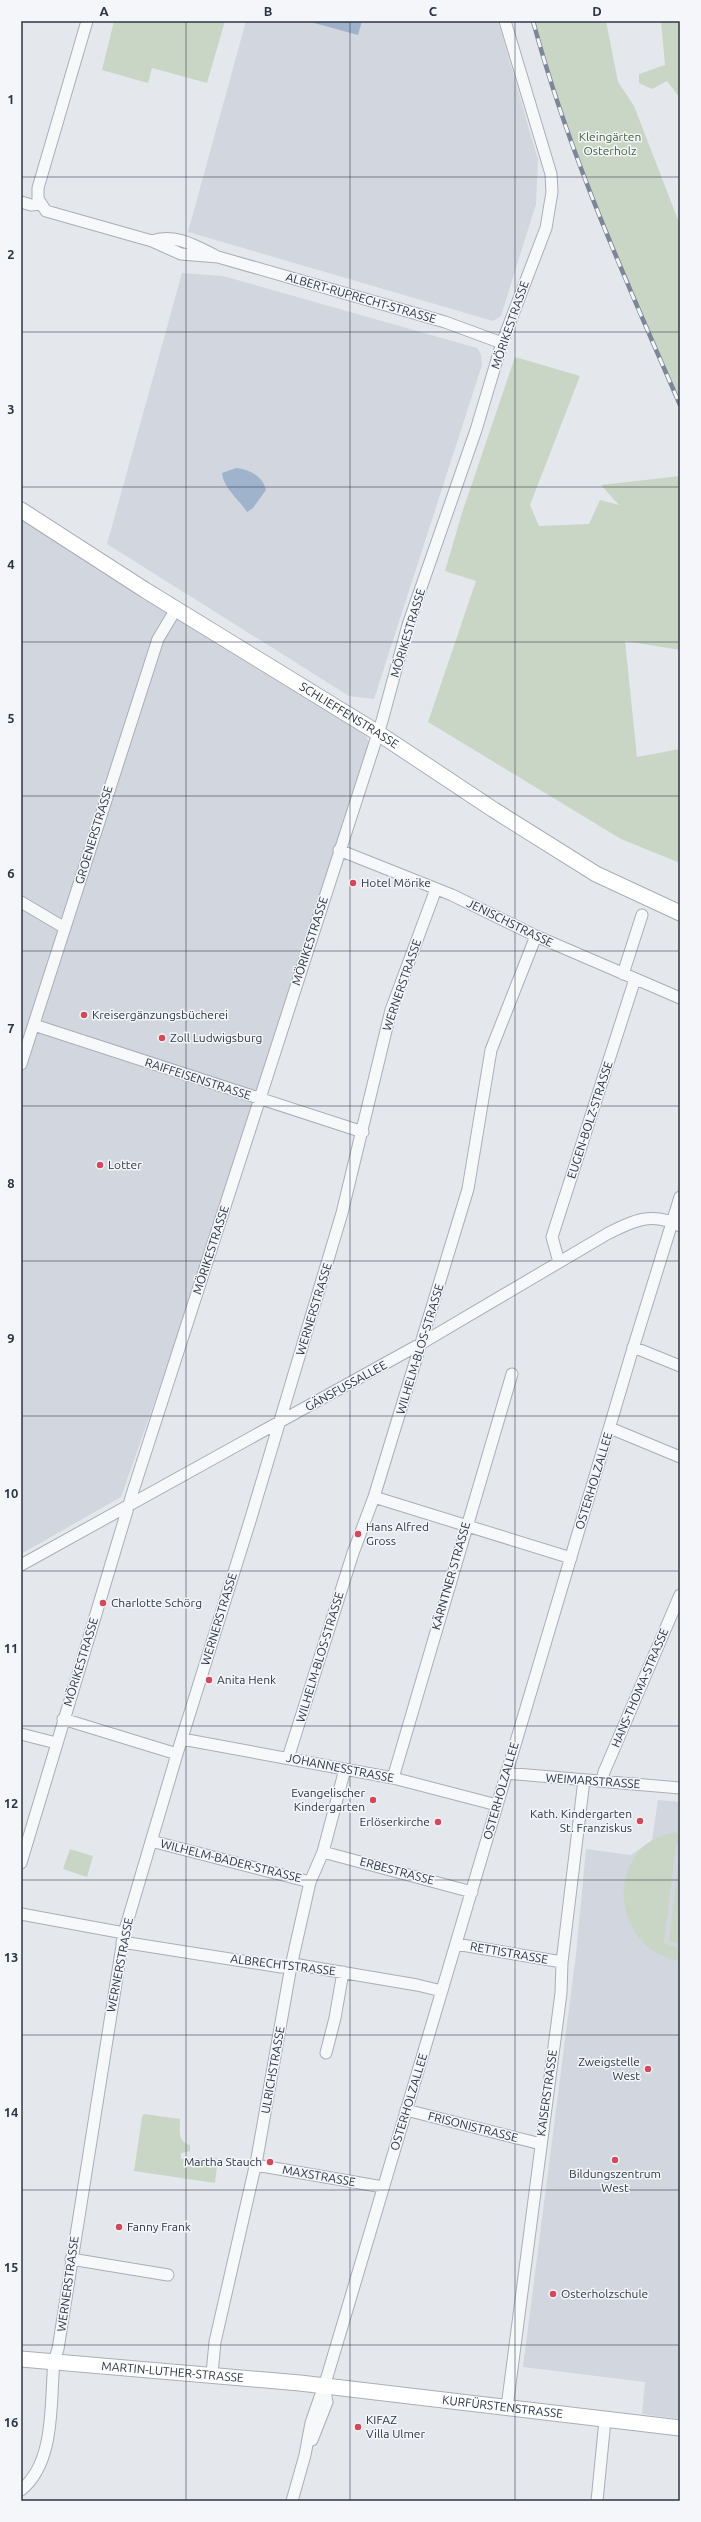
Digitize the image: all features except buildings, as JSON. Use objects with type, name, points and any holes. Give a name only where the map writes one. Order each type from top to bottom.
[{"type":"street","points":[[21,202],[31,205],[41,204],[38,188],[87,21]]},
{"type":"street","name":"MÖRIKESTRASSE","points":[[21,1863],[24,1842],[129,1505],[339,850],[378,733],[408,625],[476,430],[502,342],[546,228],[552,192],[547,155],[505,21]]},
{"type":"street","name":"ALBERT-RUPRECHT-STRASSE","points":[[41,204],[46,211],[152,241],[160,238],[173,238],[218,258],[445,322],[502,342]]},
{"type":"street","name":"SCHLIEFFENSTRASSE","points":[[21,510],[176,609],[378,733],[494,810],[596,874],[680,913]]},
{"type":"street","name":"GROENERSTRASSE","points":[[21,1064],[158,638],[176,609]]},
{"type":"street","name":"JENISCHSTRASSE","points":[[339,850],[436,888],[536,936],[680,998]]},
{"type":"street","name":"WERNERSTRASSE","points":[[21,2490],[32,2479],[45,2449],[54,2361],[58,2349],[123,1937],[177,1754],[280,1423],[342,1213],[363,1132],[391,1010],[436,888]]},
{"type":"street","points":[[21,902],[65,928]]},
{"type":"street","points":[[623,974],[642,915]]},
{"type":"street","name":"WILHELM-BLOS-STRASSE","points":[[288,1758],[353,1553],[374,1497],[468,1189],[491,1050],[536,936]]},
{"type":"street","name":"EUGEN-BOLZ-STRASSE","points":[[560,1262],[552,1237],[635,979]]},
{"type":"street","name":"RAIFFEISENSTRASSE","points":[[34,1026],[363,1132]]},
{"type":"street","name":"OSTERHOLZALLEE","points":[[292,2501],[306,2455],[311,2423],[324,2386],[472,1892],[633,1347],[676,1224],[680,1197]]},
{"type":"street","name":"GÄNSFUSSALLEE","points":[[21,1566],[422,1343],[636,1219],[652,1217],[676,1224]]},
{"type":"street","points":[[633,1347],[680,1366]]},
{"type":"street","name":"KÄRNTNER STRASSE","points":[[392,1778],[512,1374]]},
{"type":"street","points":[[610,1428],[680,1457]]},
{"type":"street","points":[[374,1497],[570,1558]]},
{"type":"street","name":"HANS-THOMA-STRASSE","points":[[602,1781],[604,1772],[680,1595]]},
{"type":"street","points":[[63,1719],[177,1754]]},
{"type":"street","points":[[21,1734],[56,1743]]},
{"type":"street","name":"JOHANNESSTRASSE","points":[[182,1739],[392,1778],[497,1805]]},
{"type":"street","name":"ULRICHSTRASSE","points":[[212,2374],[215,2342],[256,2165],[291,1966],[310,1882],[323,1852],[345,1769]]},
{"type":"street","name":"WEIMARSTRASSE","points":[[506,1773],[680,1788]]},
{"type":"street","name":"KAISERSTRASSE","points":[[506,2406],[561,1993],[562,1962],[584,1780]]},
{"type":"street","name":"WILHELM-BADER-STRASSE","points":[[151,1841],[310,1882]]},
{"type":"street","name":"ERBESTRASSE","points":[[323,1852],[472,1892]]},
{"type":"street","name":"ALBRECHTSTRASSE","points":[[21,1914],[212,1956],[282,1967],[299,1965],[417,1985],[442,1991]]},
{"type":"street","name":"RETTISTRASSE","points":[[456,1944],[562,1962]]},
{"type":"street","points":[[326,2053],[335,2018],[343,1972]]},
{"type":"street","name":"FRISONISTRASSE","points":[[406,2110],[541,2144]]},
{"type":"street","name":"MAXSTRASSE","points":[[256,2165],[383,2187]]},
{"type":"street","points":[[71,2259],[168,2276]]},
{"type":"street","name":"MARTIN-LUTHER-STRASSE","points":[[21,2359],[212,2374],[324,2386]]},
{"type":"street","name":"KURFÜRSTENSTRASSE","points":[[324,2386],[506,2406],[605,2420],[680,2428]]},
{"type":"street","points":[[597,2501],[605,2420]]},
{"type":"shaded area","points":[[246,21],[498,21],[538,160],[536,204],[501,316],[493,321],[188,232]]},
{"type":"shaded area","points":[[182,273],[223,276],[477,348],[481,355],[482,365],[374,699],[349,696],[107,544]]},
{"type":"shaded area","points":[[21,510],[360,723],[370,745],[178,1335],[121,1497],[21,1554]]},
{"type":"shaded area","name":"Bildungszentrum West","points":[[658,1800],[680,1802],[680,2419],[642,2414],[645,2382],[523,2367],[576,1954],[586,1849],[631,1855],[652,1840]]},
{"type":"green space","points":[[114,21],[225,21],[207,83],[152,68],[148,83],[102,70]]},
{"type":"green space","name":"Kleingärten Osterholz","points":[[533,21],[606,21],[618,82],[634,106],[680,225],[680,405],[599,216],[563,120]]},
{"type":"green space","points":[[661,21],[680,21],[680,98],[667,81],[652,89],[639,83],[639,74],[665,65]]},
{"type":"green space","points":[[515,357],[580,376],[530,505],[539,526],[589,524],[600,500],[619,505],[601,485],[680,476],[680,650],[625,641],[637,757],[680,749],[680,863],[621,839],[428,722],[476,581],[445,571],[462,513]]},
{"type":"green space","points":[[680,1832],[680,1843],[676,1845],[664,1943],[680,1948],[680,1961],[655,1952],[638,1936],[627,1916],[624,1894],[627,1872],[638,1853],[655,1839]]},
{"type":"green space","points":[[70,1849],[93,1856],[87,1877],[63,1869]]},
{"type":"green space","points":[[680,1853],[680,1944],[669,1942]]},
{"type":"green space","points":[[144,2114],[180,2119],[181,2138],[190,2145],[190,2151],[181,2153],[181,2159],[218,2158],[215,2183],[134,2171],[142,2117]]},
{"type":"water","points":[[307,21],[362,21],[358,35]]},
{"type":"water","points":[[236,468],[255,474],[262,481],[266,490],[253,508],[247,512],[228,489],[223,479],[222,473]]},
{"type":"railway","points":[[533,21],[563,120],[599,216],[680,405]]},
{"type":"place","name":"Hotel Mörike","points":[[353,883]]},
{"type":"place","name":"Kreisergänzungsbücherei","points":[[84,1015]]},
{"type":"place","name":"Zoll Ludwigsburg","points":[[162,1038]]},
{"type":"place","name":"Lotter","points":[[100,1165]]},
{"type":"place","name":"Hans Alfred Gross","points":[[358,1534]]},
{"type":"place","name":"Charlotte Schörg","points":[[103,1603]]},
{"type":"place","name":"Anita Henk","points":[[209,1680]]},
{"type":"place","name":"Evangelischer Kindergarten","points":[[373,1800]]},
{"type":"place","name":"Kath. Kindergarten St. Franziskus","points":[[640,1821]]},
{"type":"place","name":"Erlöserkirche","points":[[438,1822]]},
{"type":"place","name":"Zweigstelle West","points":[[648,2069]]},
{"type":"place","name":"Bildungszentrum West","points":[[615,2160]]},
{"type":"place","name":"Martha Stauch","points":[[270,2162]]},
{"type":"place","name":"Fanny Frank","points":[[119,2227]]},
{"type":"place","name":"Osterholzschule","points":[[553,2294]]},
{"type":"place","name":"KIFAZ Villa Ulmer","points":[[358,2427]]}]
